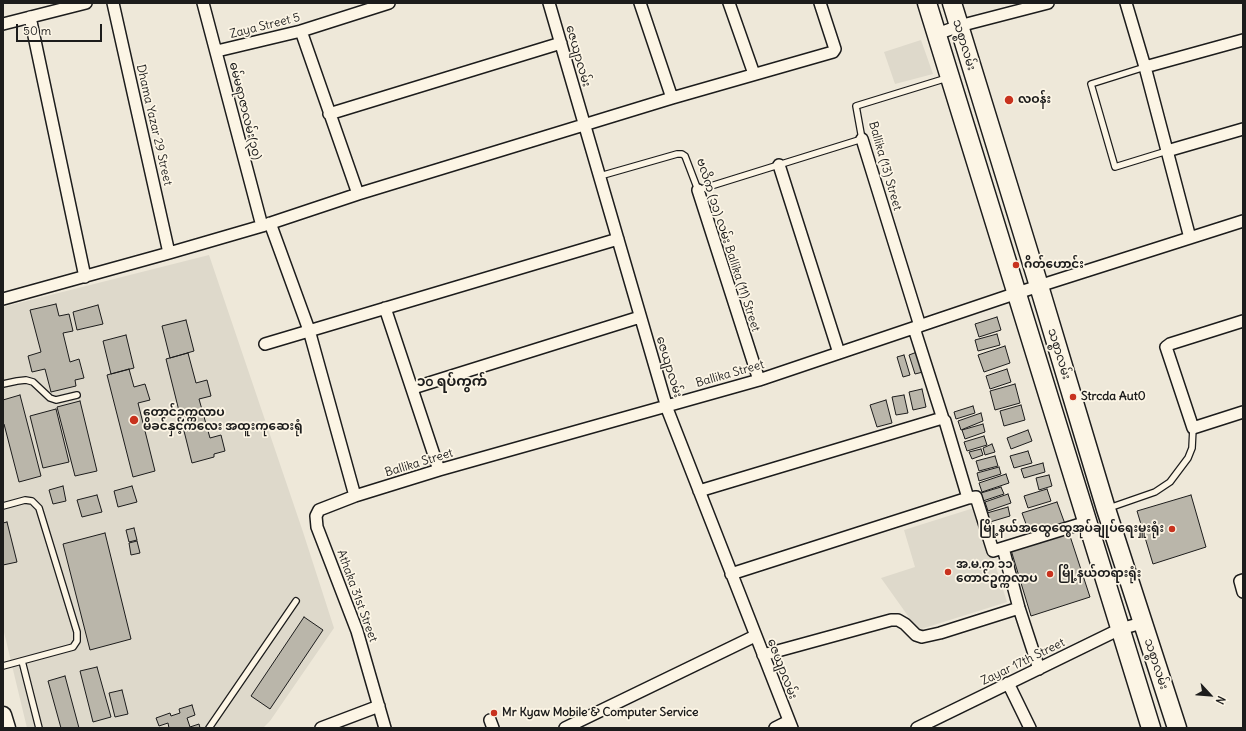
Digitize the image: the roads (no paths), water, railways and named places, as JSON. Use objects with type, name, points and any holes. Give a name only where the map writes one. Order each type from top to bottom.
[{"type":"main road","name":"သစ္စာလမ်း","points":[[927,3],[1151,728]]},
{"type":"main road","name":"သစ္စာလမ်း","points":[[952,3],[1117,545],[1177,728]]},
{"type":"main road","points":[[1096,552],[1117,545]]},
{"type":"main road","points":[[3,715],[6,728]]},
{"type":"street","points":[[3,24],[86,3]]},
{"type":"street","name":"Dhama Yazar 29 Street","points":[[113,3],[170,253]]},
{"type":"street","name":"ဓမ်မရာဇာလမ်း(၃၀)","points":[[204,3],[216,51],[266,225],[309,330],[355,496]]},
{"type":"street","name":"Zaya Street 5","points":[[216,51],[301,31],[389,3]]},
{"type":"street","name":"ဇေယျာလမ်း","points":[[549,3],[668,412],[790,725]]},
{"type":"street","points":[[640,3],[672,98]]},
{"type":"street","points":[[729,3],[754,74]]},
{"type":"street","points":[[4,296],[85,277],[266,225],[358,194],[672,98],[833,52],[836,49],[820,3]]},
{"type":"street","points":[[937,34],[959,26],[1048,3]]},
{"type":"street","points":[[1126,3],[1145,67],[1190,238]]},
{"type":"street","points":[[30,17],[85,277]]},
{"type":"street","points":[[301,31],[358,194]]},
{"type":"street","points":[[1145,67],[1243,40]]},
{"type":"street","points":[[329,114],[561,43]]},
{"type":"street","points":[[1167,151],[1243,129]]},
{"type":"street","name":"Ballika (13) Street","points":[[862,139],[943,419],[945,421],[968,498]]},
{"type":"street","points":[[779,165],[839,353]]},
{"type":"street","name":"ဗလိက (၁၁) လမ်း Ballika (11) Street","points":[[698,190],[759,380]]},
{"type":"street","name":"Ballika Street","points":[[355,496],[439,470],[759,380],[1017,293],[1243,221]]},
{"type":"street","points":[[265,344],[618,239]]},
{"type":"street","points":[[385,308],[413,388],[439,470]]},
{"type":"street","points":[[413,388],[640,317]]},
{"type":"street","points":[[1243,321],[1170,344],[1166,347],[1193,428],[1243,412]]},
{"type":"street","points":[[699,491],[943,419]]},
{"type":"street","name":"Athaka 31st Street","points":[[355,496],[319,510],[316,516],[317,527],[357,631],[386,728]]},
{"type":"street","points":[[731,574],[968,498],[976,497],[993,551],[1087,522]]},
{"type":"street","points":[[1003,548],[1019,608],[1039,669]]},
{"type":"street","points":[[1241,580],[1243,592]]},
{"type":"street","points":[[763,655],[891,620],[898,620],[905,624],[916,635],[922,636],[940,633],[1019,608]]},
{"type":"street","name":"Zayar 17th Street","points":[[917,728],[1120,629],[1142,623]]},
{"type":"street","points":[[565,728],[755,636]]},
{"type":"street","points":[[1008,683],[1030,728]]},
{"type":"street","points":[[321,728],[379,706]]},
{"type":"street","points":[[775,728],[790,725]]},
{"type":"lane","points":[[1145,67],[1091,84],[1116,167],[1167,151]]},
{"type":"lane","name":"Ballika (13) Street","points":[[862,139],[856,106],[950,77]]},
{"type":"lane","points":[[698,190],[862,139]]},
{"type":"lane","name":"ဗလိက (၁၁) လမ်း Ballika (11) Street","points":[[600,176],[677,154],[682,154],[685,156],[698,190]]},
{"type":"lane","points":[[3,384],[26,380],[33,382],[50,398],[56,400],[76,395]]},
{"type":"lane","points":[[1106,509],[1155,492],[1170,482],[1188,458],[1192,448],[1193,428]]},
{"type":"lane","points":[[3,506],[25,500],[32,502],[39,508],[77,632],[77,641],[73,647],[3,666]]},
{"type":"lane","points":[[209,728],[296,601]]},
{"type":"lane","points":[[22,661],[39,728]]},
{"type":"place","name":"လဝန်း","points":[[1009,100]]},
{"type":"place","name":"ဂိတ်ဟောင်း","points":[[1016,265]]},
{"type":"place","name":"Strcda Aut0","points":[[1073,397]]},
{"type":"place","name":"တောင်ဥက္ကလာပ မိခင်နှင့်ကလေး အထူးကုဆေးရုံ","points":[[134,420]]},
{"type":"place","name":"မြို့နယ်အထွေထွေအုပ်ချုပ်ရေးမှူးရုံး","points":[[1172,529]]},
{"type":"place","name":"အ.မ.က ၁၁ တောင်ဥက္ကလာပ","points":[[948,572]]},
{"type":"place","name":"မြို့နယ်တရားရုံး","points":[[1050,574]]},
{"type":"place","name":"Mr Kyaw Mobile & Computer Service","points":[[494,713]]},
{"type":"district","name":"၁o ရပ်ကွက်","points":[[452,382]]}]
